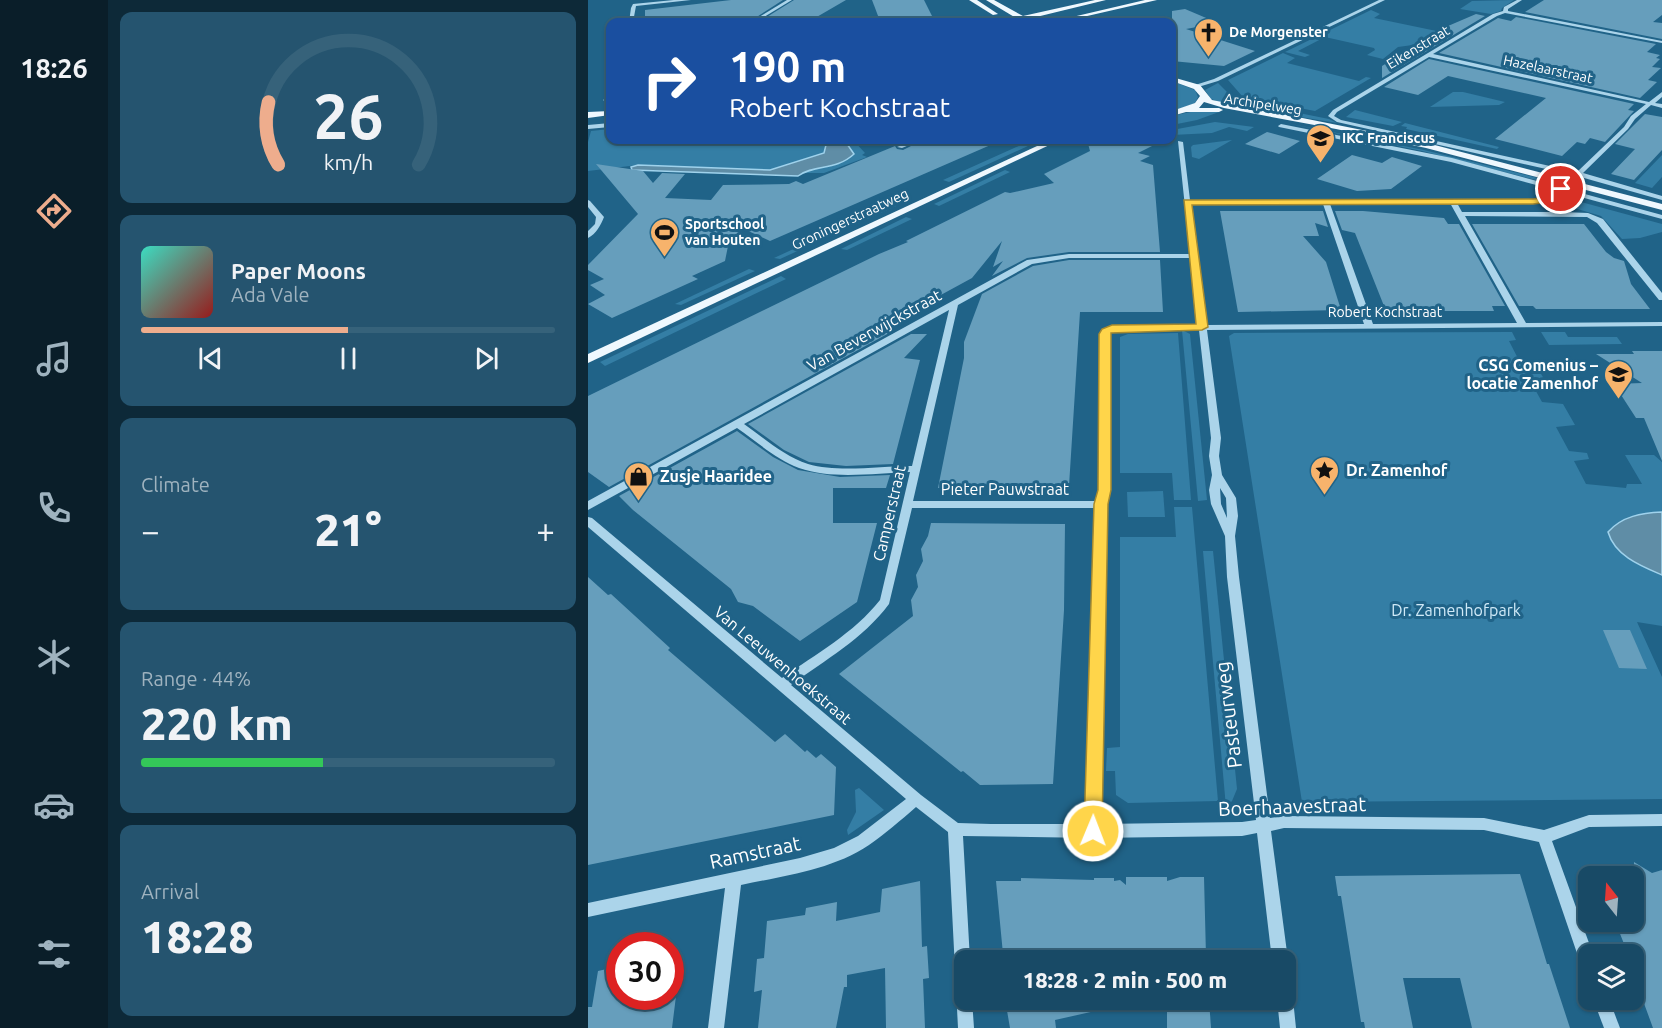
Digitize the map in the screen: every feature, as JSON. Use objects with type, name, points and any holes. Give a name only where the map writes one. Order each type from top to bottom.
[{"type":"main road","points":[[972,0],[1003,18]]},
{"type":"main road","points":[[989,0],[1022,18]]},
{"type":"main road","points":[[1034,18],[1103,0]]},
{"type":"main road","points":[[1072,18],[1154,0]]},
{"type":"main road","points":[[1176,80],[1195,86],[1202,92],[1203,98],[1198,105],[1176,113]]},
{"type":"main road","name":"Archipelweg","points":[[1203,98],[1224,106],[1334,122],[1368,134]]},
{"type":"main road","name":"Archipelweg","points":[[1189,110],[1214,109],[1368,134],[1458,154],[1662,207]]},
{"type":"main road","points":[[588,115],[606,113]]},
{"type":"main road","points":[[588,120],[606,118]]},
{"type":"main road","points":[[1271,118],[1281,126]]},
{"type":"main road","points":[[1334,122],[1353,124]]},
{"type":"main road","name":"Groningerstraatweg","points":[[588,358],[1047,144]]},
{"type":"street","points":[[632,18],[633,8],[636,5],[689,0]]},
{"type":"street","points":[[760,18],[790,0]]},
{"type":"street","points":[[1195,86],[1216,80],[1383,0]]},
{"type":"street","name":"Eikenstraat","points":[[1334,122],[1332,112],[1495,15],[1505,12],[1506,8],[1520,0]]},
{"type":"street","points":[[1505,12],[1662,42]]},
{"type":"street","name":"Hazelaarstraat","points":[[1428,55],[1662,106]]},
{"type":"street","points":[[1578,174],[1662,94]]},
{"type":"street","points":[[1353,124],[1578,174],[1662,198]]},
{"type":"street","points":[[588,128],[606,126]]},
{"type":"street","name":"Archipelweg","points":[[1281,126],[1406,150],[1662,217]]},
{"type":"street","name":"Pasteurweg","points":[[1180,142],[1216,438],[1214,456],[1217,475],[1214,490],[1217,510],[1230,536],[1233,577],[1279,950]]},
{"type":"street","points":[[900,147],[908,144]]},
{"type":"street","points":[[1188,202],[1546,200],[1561,189]]},
{"type":"street","points":[[1546,200],[1561,214]]},
{"type":"street","points":[[1453,201],[1523,324]]},
{"type":"street","points":[[588,202],[600,217],[588,236]]},
{"type":"street","points":[[1326,202],[1368,325]]},
{"type":"street","points":[[1460,214],[1588,215],[1600,221],[1662,298]]},
{"type":"street","name":"Van Beverwijckstraat","points":[[588,506],[1020,266],[1042,259],[1069,256],[1194,256]]},
{"type":"street","name":"Camperstraat","points":[[782,685],[878,611],[885,601],[955,302]]},
{"type":"street","name":"Robert Kochstraat","points":[[1101,504],[1105,490],[1105,334],[1107,330],[1368,325],[1662,324]]},
{"type":"street","points":[[737,424],[807,467],[916,469]]},
{"type":"street","points":[[1093,831],[1101,504]]},
{"type":"street","name":"Pieter Pauwstraat","points":[[908,505],[1101,504]]},
{"type":"street","name":"Van Leeuwenhoekstraat","points":[[589,524],[916,799],[955,829]]},
{"type":"street","name":"Ramstraat","points":[[588,910],[800,865],[837,854],[863,841],[916,799]]},
{"type":"street","points":[[1582,944],[1544,837],[1589,821],[1662,820]]},
{"type":"street","name":"Boerhaavestraat","points":[[955,829],[991,831],[1242,829],[1284,822],[1484,824],[1544,837]]},
{"type":"street","points":[[955,829],[966,1028]]},
{"type":"street","points":[[716,1028],[734,878]]},
{"type":"street","points":[[1286,1010],[1288,1028]]},
{"type":"street","points":[[1605,1010],[1612,1028]]},
{"type":"green space","points":[[1514,0],[1501,11],[1491,14],[1460,9],[1472,1]]},
{"type":"green space","points":[[1371,10],[1380,14],[1374,18],[1451,34],[1427,43],[1398,47],[1383,59],[1367,55],[1375,50],[1374,48],[1325,37],[1298,51],[1310,55],[1305,57],[1285,52]]},
{"type":"green space","points":[[1283,53],[1295,58],[1287,63],[1359,81],[1366,77],[1371,78],[1315,111],[1243,97],[1228,80]]},
{"type":"green space","points":[[1176,83],[1195,90],[1198,97],[1195,103],[1176,110]]},
{"type":"green space","points":[[1218,83],[1228,93],[1227,105],[1211,99],[1205,90]]},
{"type":"green space","points":[[1453,92],[1463,92],[1505,102],[1499,105],[1430,107]]},
{"type":"green space","points":[[1243,102],[1329,119],[1337,123],[1240,107]]},
{"type":"green space","points":[[1355,110],[1402,122],[1393,126],[1346,117]]},
{"type":"green space","points":[[1195,111],[1219,112],[1176,124],[1176,115]]},
{"type":"green space","points":[[1215,122],[1254,127],[1247,131],[1229,127],[1212,133],[1176,135],[1176,129]]},
{"type":"green space","points":[[1281,122],[1424,150],[1538,178],[1536,180],[1422,151]]},
{"type":"green space","points":[[1405,123],[1499,147],[1497,149],[1406,129],[1407,127],[1401,126]]},
{"type":"green space","points":[[606,129],[606,144],[829,144],[824,153],[770,170],[638,165],[588,171],[588,142],[591,131]]},
{"type":"green space","points":[[1232,140],[1199,159],[1192,157],[1191,147],[1193,145]]},
{"type":"green space","points":[[847,144],[857,144],[865,153],[862,155],[867,157],[824,173],[802,173],[836,165],[854,154]]},
{"type":"green space","points":[[1023,144],[1032,144],[949,182],[943,180]]},
{"type":"green space","points":[[1662,155],[1662,177],[1652,188],[1635,183]]},
{"type":"green space","points":[[1005,170],[1010,172],[939,206],[934,204]]},
{"type":"green space","points":[[1570,199],[1662,224],[1662,232],[1640,238],[1622,239],[1601,216],[1564,205]]},
{"type":"green space","points":[[891,204],[896,206],[780,259],[774,258]]},
{"type":"green space","points":[[906,217],[912,219],[847,250],[841,249]]},
{"type":"green space","points":[[749,269],[755,271],[681,305],[675,304]]},
{"type":"green space","points":[[781,276],[786,279],[605,366],[600,362]]},
{"type":"green space","points":[[1182,330],[1190,334],[1207,500],[1198,501]]},
{"type":"green space","name":"Dr. Zamenhofpark","points":[[1512,332],[1516,340],[1509,341],[1526,374],[1541,374],[1546,382],[1532,384],[1542,402],[1563,404],[1575,425],[1556,427],[1569,451],[1587,453],[1589,459],[1574,461],[1586,484],[1626,488],[1627,484],[1642,484],[1625,455],[1654,455],[1662,462],[1662,626],[1637,622],[1662,677],[1662,799],[1302,802],[1229,336],[1234,333]]},
{"type":"green space","points":[[1541,332],[1565,332],[1568,337],[1617,337],[1622,344],[1549,345]]},
{"type":"green space","points":[[1178,333],[1191,500],[1174,500],[1172,473],[1120,473],[1120,337],[1128,334]]},
{"type":"green space","points":[[1163,491],[1165,517],[1128,517],[1127,492]]},
{"type":"green space","points":[[1174,507],[1192,507],[1218,801],[1128,803],[1116,795],[1115,771],[1106,771],[1107,748],[1120,747],[1120,537],[1176,537]]},
{"type":"green space","points":[[1203,551],[1213,551],[1237,789],[1232,801],[1226,807]]},
{"type":"green space","points":[[859,788],[884,810],[848,835],[847,830],[856,812],[855,790]]},
{"type":"shaded area","points":[[847,144],[854,154],[840,163],[804,172],[798,176],[632,170],[631,167],[638,165],[770,170],[824,153],[826,145]]},
{"type":"shaded area","points":[[1662,512],[1662,575],[1623,554],[1616,548],[1608,532],[1620,522],[1633,516]]},
{"type":"building","points":[[731,0],[783,0],[755,18],[645,18],[645,10]]},
{"type":"building","points":[[794,0],[846,0],[815,18],[765,18]]},
{"type":"building","points":[[872,0],[924,0],[933,18],[879,18]]},
{"type":"building","points":[[1544,0],[1662,0],[1662,15],[1653,22],[1662,23],[1662,39],[1525,12]]},
{"type":"building","points":[[1185,9],[1218,23],[1186,29],[1255,51],[1224,66],[1176,61],[1176,18],[1172,18],[1172,11]]},
{"type":"building","points":[[1476,14],[1485,16],[1382,78],[1382,66],[1448,26]]},
{"type":"building","points":[[1516,17],[1656,44],[1647,52],[1660,55],[1656,58],[1660,59],[1652,67],[1661,68],[1648,80],[1657,82],[1640,98],[1439,53],[1498,18],[1511,21]]},
{"type":"building","points":[[1429,59],[1634,104],[1628,110],[1634,111],[1605,142],[1590,138],[1585,144],[1577,142],[1562,156],[1495,139],[1546,98],[1448,76],[1418,95],[1384,87]]},
{"type":"building","points":[[1645,114],[1662,117],[1662,150],[1634,180],[1611,174],[1635,149],[1615,144]]},
{"type":"building","points":[[1267,132],[1300,141],[1279,154],[1245,144]]},
{"type":"building","points":[[915,144],[993,144],[770,241],[744,229],[729,241],[725,261],[692,276],[698,279],[612,318],[588,304],[605,295],[590,285],[604,279],[588,270],[588,265],[638,214],[596,164],[643,171],[653,183],[662,173],[685,174],[665,198],[711,200],[723,185],[789,184],[796,181],[803,184],[895,146],[903,150]]},
{"type":"building","points":[[1088,144],[1156,144],[1138,153],[1150,156],[1140,161],[1153,165],[1160,252],[1069,252],[1027,258],[992,276],[1003,261],[993,267],[1002,241],[972,278],[871,333],[889,333],[609,487],[588,472],[588,396],[908,242],[906,241],[1005,192],[1010,193],[1054,183],[1044,174],[1090,151]]},
{"type":"building","points":[[1352,155],[1382,163],[1392,157],[1422,166],[1391,189],[1357,191],[1317,179]]},
{"type":"building","points":[[1220,211],[1323,211],[1328,227],[1315,223],[1319,236],[1303,236],[1326,262],[1341,310],[1238,312]]},
{"type":"building","points":[[1335,211],[1444,218],[1448,224],[1459,224],[1505,306],[1492,306],[1494,311],[1386,311],[1355,233],[1342,230]]},
{"type":"building","points":[[1472,224],[1584,224],[1606,252],[1624,261],[1631,284],[1650,309],[1536,309],[1533,306],[1519,306]]},
{"type":"building","points":[[1069,260],[1160,260],[1163,312],[1080,312],[1069,486],[938,488],[964,358],[964,342],[982,294],[1033,266]]},
{"type":"building","points":[[911,334],[927,334],[904,358],[920,360],[893,464],[846,466],[809,462],[784,450],[748,424]]},
{"type":"building","points":[[1632,351],[1662,351],[1662,461],[1644,418],[1636,418],[1614,384],[1642,383],[1596,354],[1634,354]]},
{"type":"building","points":[[737,431],[773,457],[798,470],[840,477],[890,475],[886,488],[833,488],[833,523],[877,523],[857,602],[800,641],[753,606],[738,602],[731,589],[633,510],[619,496]]},
{"type":"building","points":[[931,523],[1065,524],[1064,610],[1053,784],[980,785],[839,674],[913,616],[911,600],[918,587],[916,575],[923,561],[921,549],[928,536]]},
{"type":"building","points":[[588,577],[608,595],[611,594],[670,648],[668,650],[775,742],[785,734],[805,752],[807,750],[816,758],[821,754],[836,767],[834,815],[588,865]]},
{"type":"building","points":[[1603,630],[1630,630],[1647,669],[1619,668]]},
{"type":"building","points":[[1644,868],[1652,873],[1662,870],[1662,1028],[1653,1028],[1644,1003],[1644,944],[1624,944],[1619,932],[1644,932]]},
{"type":"building","points":[[1520,874],[1547,964],[1549,964],[1570,1028],[1472,1028],[1460,978],[1403,978],[1413,1028],[1365,1028],[1364,1022],[1361,1022],[1341,896],[1338,896],[1335,876]]},
{"type":"building","points":[[1126,877],[1167,877],[1167,881],[1180,877],[1204,877],[1206,950],[1003,950],[996,881],[1021,881],[1021,878],[1094,880],[1094,878],[1114,878],[1114,881],[1120,880],[1126,885]]},
{"type":"building","points":[[920,881],[922,947],[927,946],[929,978],[923,979],[925,1028],[886,1028],[885,968],[847,975],[847,987],[844,987],[836,1028],[758,1028],[762,990],[754,992],[757,959],[764,958],[767,921],[805,915],[806,908],[837,902],[836,921],[880,912],[882,889]]},
{"type":"building","points":[[606,969],[606,1010],[674,1010],[672,1028],[588,1028],[588,1007],[592,1007],[598,971]]},
{"type":"building","points":[[1007,1010],[1100,1010],[1055,1020],[1056,1028],[1010,1028]]},
{"type":"building","points":[[1167,1010],[1210,1010],[1211,1028],[1167,1028]]},
{"type":"place","name":"De Morgenster","points":[[1208,58]]},
{"type":"place","name":"IKC Franciscus","points":[[1321,164]]},
{"type":"place","name":"Sportschool van Houten","points":[[664,258]]},
{"type":"place","name":"CSG Comenius – locatie Zamenhof","points":[[1619,400]]},
{"type":"place","name":"Dr. Zamenhof","points":[[1325,496]]},
{"type":"place","name":"Zusje Haaridee","points":[[639,502]]},
{"type":"route","points":[[1093,831],[1101,504],[1105,490],[1105,331],[1112,328],[1202,327],[1188,202],[1533,201],[1546,200],[1561,189]]}]
